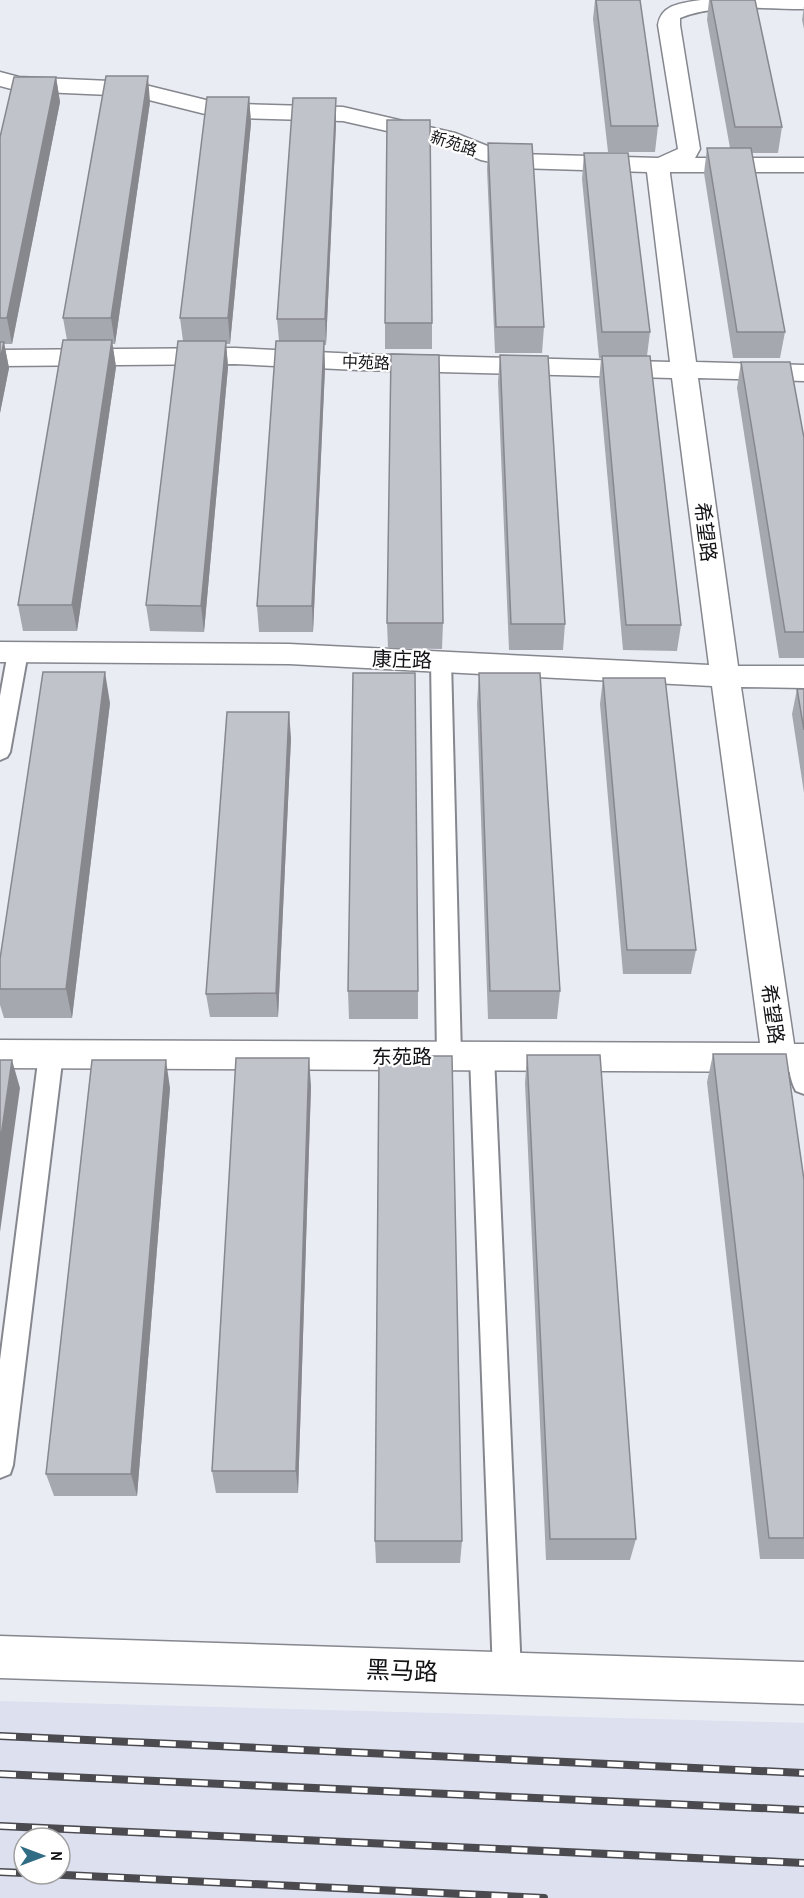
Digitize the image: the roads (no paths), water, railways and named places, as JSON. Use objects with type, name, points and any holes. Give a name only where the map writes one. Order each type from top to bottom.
[{"type":"street","points":[[662,165],[685,156],[689,149],[669,25],[670,15],[678,8],[694,4],[804,3]]},
{"type":"street","name":"新苑路","points":[[0,79],[19,84],[133,89],[209,108],[228,110],[343,114],[447,138],[489,155],[518,161],[662,165],[804,165]]},
{"type":"street","name":"希望路","points":[[662,165],[658,174],[725,676],[797,1064]]},
{"type":"street","name":"中苑路","points":[[0,358],[236,357],[685,372],[804,373]]},
{"type":"street","name":"康庄路","points":[[9,652],[289,654],[725,676],[804,677]]},
{"type":"street","name":"东苑路","points":[[0,1054],[465,1056],[797,1064]]},
{"type":"street","name":"黑马路","points":[[0,1657],[804,1683]]},
{"type":"lane","points":[[0,752],[9,652]]},
{"type":"lane","points":[[441,660],[507,1673]]},
{"type":"lane","points":[[0,1465],[51,1054]]},
{"type":"railway","points":[[0,1736],[804,1773]]},
{"type":"railway","points":[[0,1774],[804,1810]]},
{"type":"railway","points":[[0,1826],[804,1863]]},
{"type":"railway","points":[[0,1872],[12,1872]]},
{"type":"railway","points":[[72,1875],[544,1898]]}]
